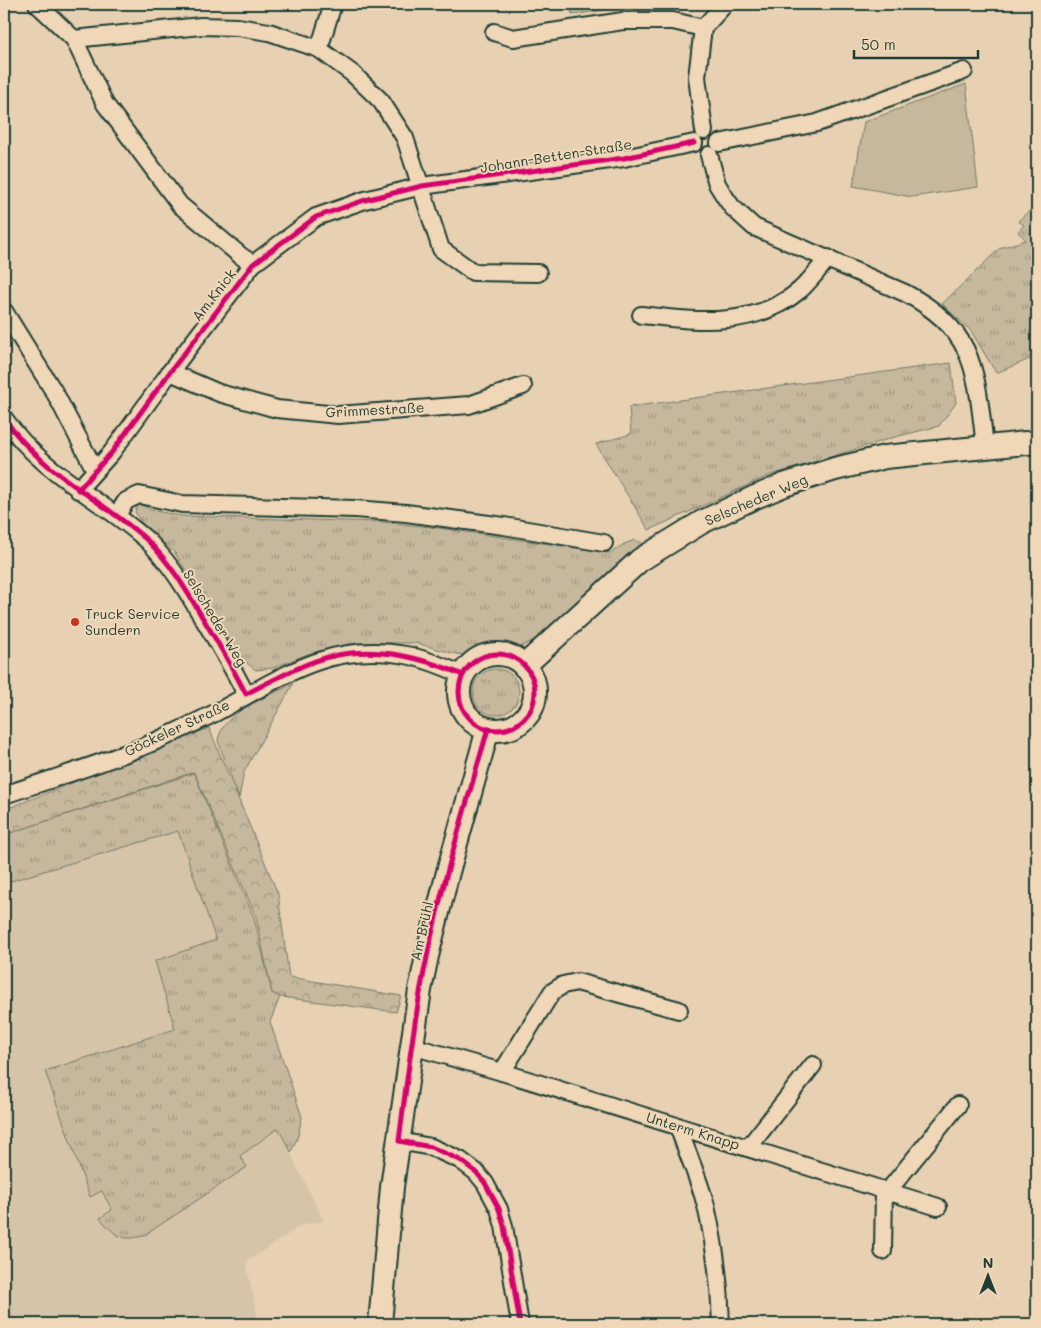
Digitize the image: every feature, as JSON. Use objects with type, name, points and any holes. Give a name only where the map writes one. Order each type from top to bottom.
[{"type":"street","points":[[37,4],[74,39],[201,26],[238,27],[269,32],[319,49],[353,74],[381,101],[405,138],[441,249],[473,272],[538,273]]},
{"type":"street","points":[[319,49],[332,4]]},
{"type":"street","points":[[725,4],[703,28],[696,77],[699,137],[696,150],[699,154],[817,123],[964,71]]},
{"type":"street","points":[[494,32],[513,38],[623,21],[673,21],[703,28]]},
{"type":"street","name":"Am Knick","points":[[74,39],[104,104],[180,205],[253,264]]},
{"type":"street","points":[[699,137],[712,132],[716,135],[714,149],[717,184],[732,207],[754,227],[765,234],[828,258],[918,300],[949,324],[966,349],[974,370],[985,446]]},
{"type":"street","name":"Johann-Betten-Straße","points":[[422,186],[614,159],[699,137]]},
{"type":"street","name":"Am Knick","points":[[78,490],[112,452],[170,372],[253,264],[316,217],[365,200],[422,186]]},
{"type":"street","points":[[641,315],[711,320],[733,319],[754,314],[799,291],[828,258]]},
{"type":"street","points":[[4,311],[56,395],[95,470]]},
{"type":"street","name":"Grimmestraße","points":[[170,372],[219,392],[277,408],[338,415],[469,405],[523,386]]},
{"type":"street","name":"Selscheder Weg","points":[[4,418],[33,453],[55,473],[117,515],[163,557],[178,577],[230,662],[246,694]]},
{"type":"street","name":"Selscheder Weg","points":[[524,666],[640,560],[702,522],[784,485],[835,469],[886,457],[1037,442]]},
{"type":"street","points":[[117,515],[126,501],[139,495],[182,504],[355,509],[406,513],[604,543]]},
{"type":"street","name":"Göckeler Straße","points":[[4,795],[122,755],[154,742],[216,712],[288,672],[317,660],[345,654],[376,652],[406,655],[464,674]]},
{"type":"street","points":[[502,655],[514,658],[524,666],[531,676],[534,698],[526,717],[518,724],[500,730],[488,729],[474,722],[465,713],[460,703],[460,684],[464,674],[472,664],[489,656],[502,655]]},
{"type":"street","name":"Am Brühl","points":[[380,1324],[392,1188],[427,956],[448,872],[488,729]]},
{"type":"street","points":[[502,1072],[552,992],[563,985],[577,982],[679,1010]]},
{"type":"street","name":"Unterm Knapp","points":[[412,1046],[938,1207]]},
{"type":"street","points":[[748,1148],[813,1064]]},
{"type":"street","points":[[883,1251],[886,1190],[958,1104]]},
{"type":"street","points":[[678,1126],[705,1205],[713,1244],[721,1302],[721,1324]]},
{"type":"street","points":[[399,1142],[431,1147],[460,1160],[476,1172],[485,1183],[499,1209],[504,1226],[520,1324]]},
{"type":"shaded area","points":[[179,830],[216,941],[176,1028],[90,1197],[102,1191],[112,1210],[247,1167],[239,1156],[278,1128],[324,1221],[302,1225],[246,1262],[259,1324],[4,1324],[4,882]]},
{"type":"green space","points":[[571,4],[618,4],[618,8],[572,15]]},
{"type":"green space","points":[[966,84],[978,187],[912,197],[853,186],[864,122]]},
{"type":"green space","points":[[1037,204],[1037,356],[996,373],[971,331],[942,304],[1000,248],[1026,240],[1018,232],[1024,225],[1018,221]]},
{"type":"green space","points":[[951,363],[956,403],[939,426],[895,437],[768,476],[649,530],[596,444],[631,434],[629,407]]},
{"type":"green space","points":[[142,505],[151,510],[181,516],[382,522],[439,528],[611,553],[624,544],[635,540],[642,543],[576,605],[534,640],[517,649],[490,649],[469,656],[416,643],[358,643],[308,654],[273,668],[256,670],[239,657],[175,553],[141,522],[135,512],[137,506]]},
{"type":"green space","points":[[496,669],[509,673],[515,679],[519,692],[515,705],[509,711],[496,715],[483,711],[477,705],[473,692],[477,679],[483,673]]},
{"type":"green space","points":[[293,684],[244,772],[239,798],[218,741],[221,731],[237,713]]},
{"type":"green space","points":[[209,728],[278,894],[289,977],[401,996],[396,1012],[281,997],[272,993],[256,917],[194,772],[4,835],[4,810]]},
{"type":"green space","points":[[194,773],[254,918],[272,993],[280,997],[270,1022],[302,1117],[298,1136],[291,1152],[278,1128],[240,1156],[247,1167],[145,1235],[125,1238],[110,1229],[100,1218],[112,1210],[102,1191],[90,1197],[45,1071],[175,1029],[155,961],[216,940],[178,831],[4,883],[4,835]]},
{"type":"cycle path","points":[[78,490],[112,452],[170,372],[253,264],[316,217],[365,200],[422,186],[624,158],[694,143]]},
{"type":"cycle path","points":[[4,418],[19,438],[53,470],[129,525],[156,549],[189,595],[246,694],[315,661],[353,653],[372,652],[409,657],[463,675]]},
{"type":"cycle path","points":[[497,654],[511,657],[524,665],[532,678],[535,692],[532,706],[524,719],[511,727],[497,730],[483,727],[470,719],[462,706],[459,692],[462,678],[470,665],[483,657],[497,654]]},
{"type":"cycle path","points":[[488,729],[433,928],[422,980],[399,1141],[431,1147],[460,1160],[476,1172],[485,1183],[499,1209],[504,1226],[520,1324]]},
{"type":"place","name":"Truck Service Sundern","points":[[75,622]]}]
